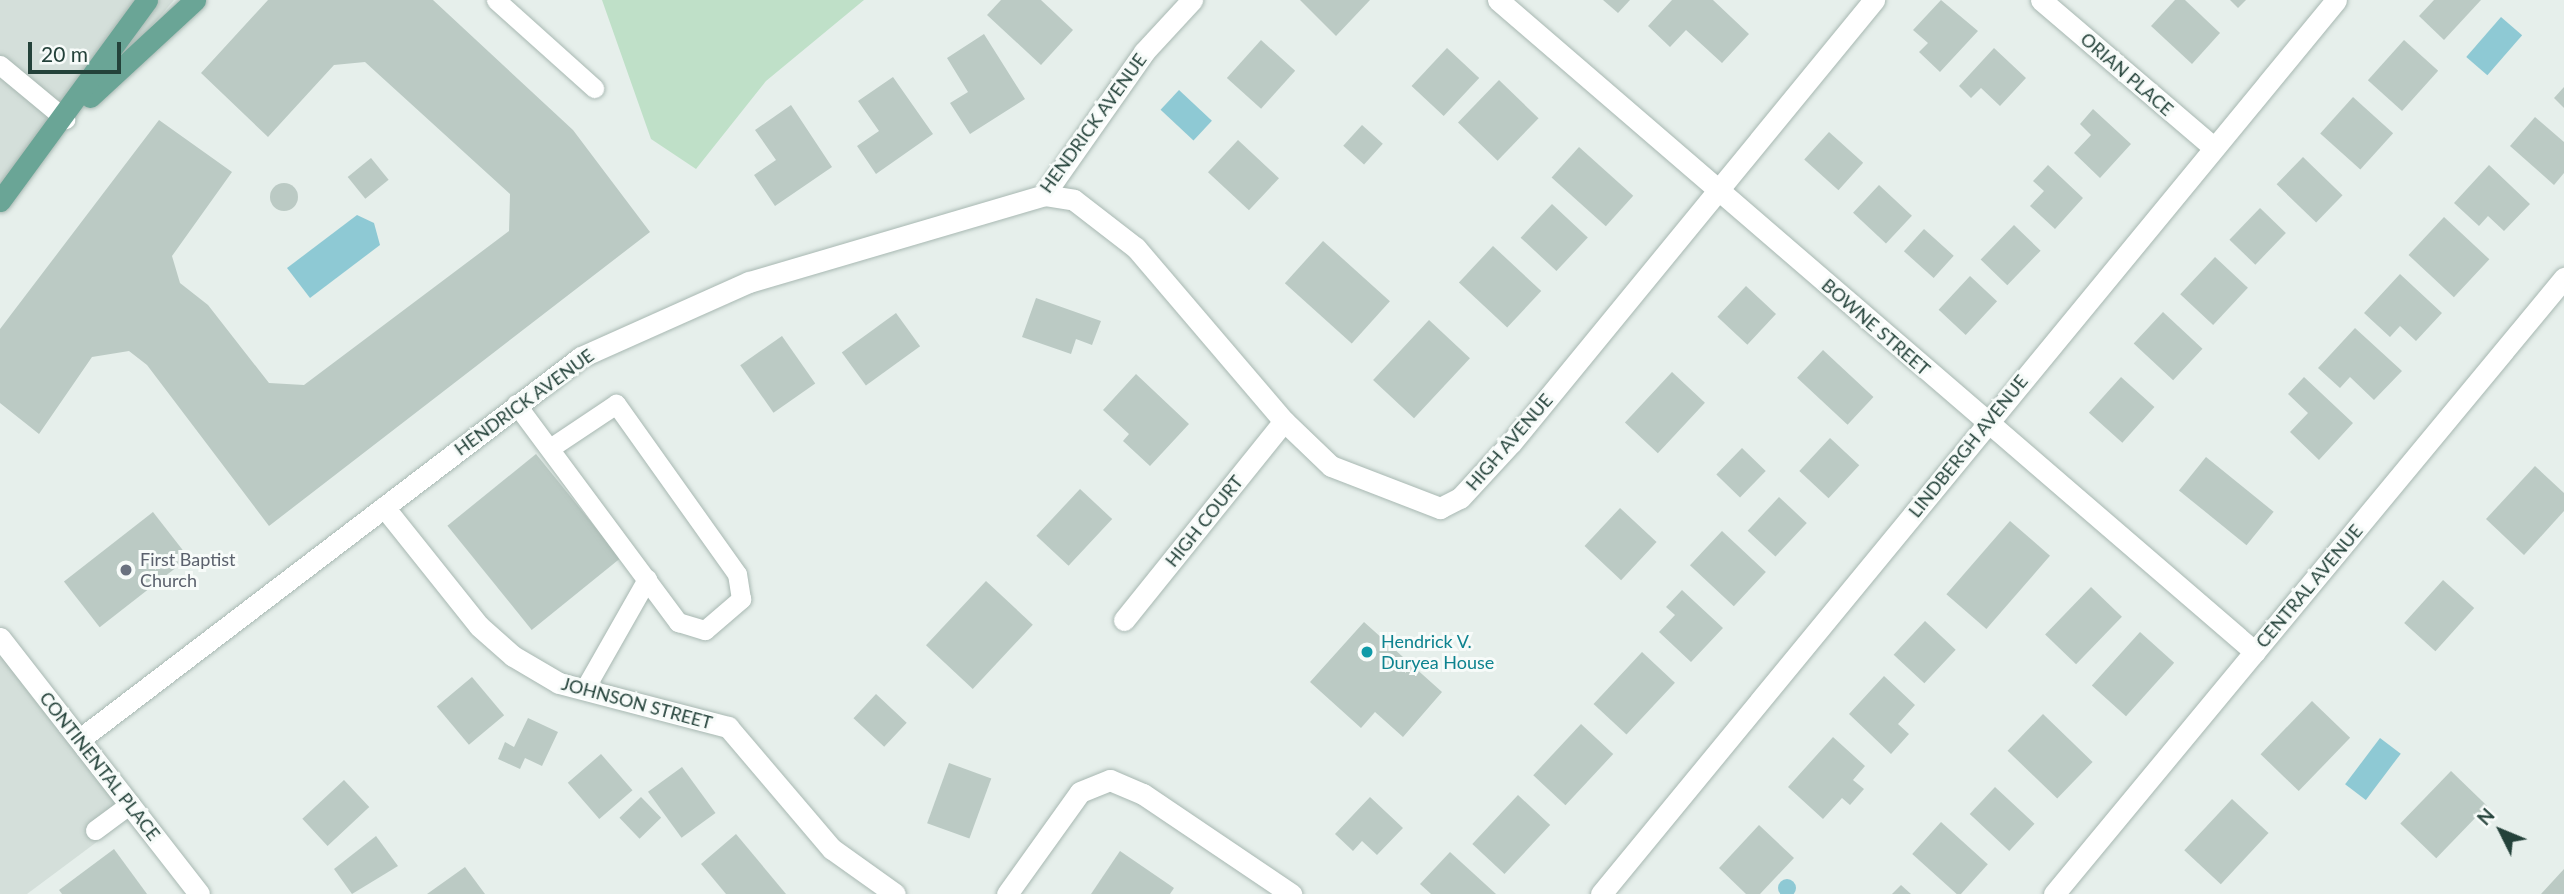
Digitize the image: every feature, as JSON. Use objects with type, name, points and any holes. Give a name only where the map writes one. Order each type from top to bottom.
[{"type":"main road","points":[[0,201],[65,119],[147,0]]},
{"type":"main road","points":[[65,119],[195,0]]},
{"type":"street","name":"HENDRICK AVENUE","points":[[80,739],[516,404],[582,357],[671,312],[748,282],[1044,195],[1144,52],[1192,0]]},
{"type":"street","name":"BOWNE STREET","points":[[1497,0],[2255,653]]},
{"type":"street","name":"HIGH AVENUE","points":[[1044,195],[1074,200],[1136,248],[1284,421],[1331,466],[1396,496],[1440,508],[1460,498],[1874,0]]},
{"type":"street","name":"ORIAN PLACE","points":[[2041,0],[2213,147]]},
{"type":"street","name":"LINDBERGH AVENUE","points":[[1601,894],[2336,0]]},
{"type":"street","name":"CENTRAL AVENUE","points":[[2054,894],[2564,278]]},
{"type":"street","name":"HIGH COURT","points":[[1124,620],[1284,421]]},
{"type":"street","name":"JOHNSON STREET","points":[[384,507],[479,626],[513,656],[559,683],[728,727],[832,849],[895,894]]},
{"type":"street","name":"CONTINENTAL PLACE","points":[[1,640],[199,894]]},
{"type":"street","points":[[1007,894],[1080,792],[1110,780],[1143,794],[1290,894]]},
{"type":"lane","points":[[496,0],[594,88]]},
{"type":"lane","points":[[0,65],[65,119]]},
{"type":"lane","points":[[516,404],[678,622],[705,630],[741,599],[743,585],[616,404],[550,448]]},
{"type":"lane","points":[[584,690],[647,579]]},
{"type":"lane","points":[[94,830],[130,804]]},
{"type":"shaded area","points":[[0,0],[174,0],[0,204]]},
{"type":"shaded area","points":[[0,638],[137,812],[27,894],[0,894]]},
{"type":"green space","points":[[602,0],[864,0],[766,81],[696,169],[651,139]]},
{"type":"water","points":[[2501,17],[2522,35],[2487,75],[2466,57]]},
{"type":"water","points":[[1179,90],[1212,121],[1193,140],[1161,110]]},
{"type":"water","points":[[357,215],[374,223],[380,245],[310,298],[287,268]]},
{"type":"water","points":[[2380,738],[2401,754],[2366,800],[2345,784]]},
{"type":"water","points":[[1787,879],[1793,882],[1796,888],[1793,894],[1787,897],[1781,894],[1778,888],[1781,882]]},
{"type":"building","points":[[268,0],[433,0],[573,130],[650,232],[269,526],[147,365],[129,351],[92,357],[39,434],[0,403],[0,329],[159,120],[232,172],[172,256],[180,283],[208,305],[269,383],[304,385],[509,231],[510,194],[365,62],[334,65],[268,137],[201,73]]},
{"type":"building","points":[[1001,0],[1041,0],[1073,30],[1041,65],[987,15]]},
{"type":"building","points":[[1300,0],[1370,0],[1336,36]]},
{"type":"building","points":[[1603,0],[1630,0],[1618,13]]},
{"type":"building","points":[[1672,0],[1713,0],[1749,34],[1722,63],[1686,30],[1670,47],[1648,26]]},
{"type":"building","points":[[1941,0],[1978,31],[1940,72],[1919,52],[1928,43],[1913,30]]},
{"type":"building","points":[[2175,0],[2185,0],[2220,33],[2192,64],[2151,26]]},
{"type":"building","points":[[2230,0],[2246,0],[2238,8]]},
{"type":"building","points":[[2434,0],[2481,0],[2444,40],[2419,16]]},
{"type":"building","points":[[984,34],[1025,99],[970,134],[950,103],[968,92],[947,58]]},
{"type":"building","points":[[1261,40],[1295,71],[1261,109],[1227,78]]},
{"type":"building","points":[[2404,40],[2438,71],[2402,111],[2368,80]]},
{"type":"building","points":[[1447,48],[1479,78],[1444,116],[1412,86]]},
{"type":"building","points":[[1994,48],[2026,78],[2000,106],[1981,88],[1971,98],[1959,86]]},
{"type":"building","points":[[893,77],[933,134],[876,174],[857,146],[879,131],[858,101]]},
{"type":"building","points":[[1499,80],[1539,118],[1498,161],[1458,122]]},
{"type":"building","points":[[2564,87],[2564,108],[2554,98]]},
{"type":"building","points":[[2353,97],[2393,133],[2360,170],[2320,133]]},
{"type":"building","points":[[791,105],[832,167],[775,206],[754,175],[776,160],[755,130]]},
{"type":"building","points":[[2093,109],[2131,144],[2100,178],[2074,153],[2091,135],[2080,124]]},
{"type":"building","points":[[2535,117],[2564,142],[2564,173],[2554,185],[2510,146]]},
{"type":"building","points":[[1362,125],[1383,144],[1364,165],[1343,146]]},
{"type":"building","points":[[1829,132],[1863,163],[1838,190],[1804,159]]},
{"type":"building","points":[[1238,140],[1279,178],[1249,210],[1208,172]]},
{"type":"building","points":[[1579,147],[1633,196],[1606,226],[1552,177]]},
{"type":"building","points":[[2303,157],[2343,195],[2316,223],[2277,184]]},
{"type":"building","points":[[371,158],[389,180],[365,199],[348,177]]},
{"type":"building","points":[[2048,165],[2083,198],[2055,229],[2030,206],[2044,191],[2033,181]]},
{"type":"building","points":[[2489,165],[2530,204],[2504,231],[2488,216],[2479,226],[2454,203]]},
{"type":"building","points":[[284,183],[294,187],[298,197],[294,207],[284,211],[274,207],[270,197],[274,187]]},
{"type":"building","points":[[1879,185],[1912,216],[1886,243],[1853,213]]},
{"type":"building","points":[[1552,204],[1588,237],[1556,271],[1521,238]]},
{"type":"building","points":[[2260,208],[2286,233],[2255,265],[2229,240]]},
{"type":"building","points":[[2444,217],[2489,259],[2454,297],[2409,255]]},
{"type":"building","points":[[2014,225],[2041,251],[2007,285],[1981,260]]},
{"type":"building","points":[[1924,229],[1954,256],[1934,278],[1904,251]]},
{"type":"building","points":[[1323,241],[1390,301],[1352,344],[1285,283]]},
{"type":"building","points":[[1493,246],[1541,291],[1507,328],[1459,283]]},
{"type":"building","points":[[2215,257],[2248,288],[2213,325],[2180,294]]},
{"type":"building","points":[[2400,274],[2442,313],[2416,341],[2400,326],[2390,337],[2364,313]]},
{"type":"building","points":[[1970,276],[1997,301],[1966,335],[1939,310]]},
{"type":"building","points":[[1746,286],[1776,314],[1747,345],[1717,317]]},
{"type":"building","points":[[1036,298],[1101,321],[1092,345],[1076,339],[1071,354],[1022,337]]},
{"type":"building","points":[[2163,312],[2202,349],[2173,380],[2134,343]]},
{"type":"building","points":[[896,313],[920,346],[866,386],[842,352]]},
{"type":"building","points":[[1429,320],[1470,358],[1414,418],[1373,380]]},
{"type":"building","points":[[2355,328],[2402,371],[2374,400],[2350,377],[2340,388],[2318,368]]},
{"type":"building","points":[[782,336],[815,384],[773,413],[740,365]]},
{"type":"building","points":[[1823,350],[1873,397],[1848,425],[1797,378]]},
{"type":"building","points":[[1672,372],[1705,403],[1658,453],[1625,422]]},
{"type":"building","points":[[1136,374],[1189,424],[1150,466],[1123,441],[1129,434],[1103,410]]},
{"type":"building","points":[[2121,377],[2154,407],[2122,443],[2089,413]]},
{"type":"building","points":[[2304,377],[2353,423],[2319,460],[2290,432],[2308,413],[2288,394]]},
{"type":"building","points":[[1830,438],[1859,465],[1829,498],[1799,471]]},
{"type":"building","points":[[1742,448],[1766,471],[1740,498],[1716,475]]},
{"type":"building","points":[[536,454],[620,558],[532,630],[447,526]]},
{"type":"building","points":[[2206,457],[2274,512],[2247,545],[2179,490]]},
{"type":"building","points":[[2535,466],[2564,493],[2564,511],[2524,555],[2486,519]]},
{"type":"building","points":[[1080,489],[1112,519],[1069,566],[1036,536]]},
{"type":"building","points":[[1779,497],[1807,523],[1775,557],[1748,531]]},
{"type":"building","points":[[1620,508],[1657,542],[1621,580],[1585,546]]},
{"type":"building","name":"First Baptist Church","points":[[153,512],[189,558],[100,627],[64,582]]},
{"type":"building","points":[[2010,521],[2050,556],[1986,629],[1946,594]]},
{"type":"building","points":[[1722,531],[1766,572],[1734,606],[1690,565]]},
{"type":"building","points":[[2443,580],[2474,608],[2435,651],[2404,623]]},
{"type":"building","points":[[986,581],[1033,625],[973,689],[926,645]]},
{"type":"building","points":[[2091,587],[2122,617],[2076,664],[2045,634]]},
{"type":"building","points":[[1682,590],[1723,628],[1691,662],[1659,632],[1675,615],[1666,607]]},
{"type":"building","points":[[1925,621],[1956,650],[1924,683],[1894,655]]},
{"type":"building","name":"Hendrick V. Duryea House","points":[[1364,622],[1442,692],[1403,737],[1375,712],[1361,728],[1310,682]]},
{"type":"building","points":[[2140,632],[2174,663],[2126,716],[2092,686]]},
{"type":"building","points":[[1642,652],[1675,683],[1626,735],[1594,704]]},
{"type":"building","points":[[1884,676],[1915,705],[1898,724],[1909,734],[1891,754],[1849,714]]},
{"type":"building","points":[[472,677],[504,715],[469,745],[437,707]]},
{"type":"building","points":[[876,694],[907,723],[884,747],[853,718]]},
{"type":"building","points":[[2312,701],[2350,738],[2299,791],[2261,754]]},
{"type":"building","points":[[2043,714],[2093,762],[2057,799],[2008,751]]},
{"type":"building","points":[[528,718],[558,732],[542,766],[525,758],[520,769],[498,759],[505,742],[514,747]]},
{"type":"building","points":[[1581,724],[1613,754],[1565,805],[1533,775]]},
{"type":"building","points":[[1833,737],[1865,766],[1853,780],[1864,789],[1850,805],[1842,798],[1823,819],[1788,787]]},
{"type":"building","points":[[601,754],[632,790],[599,819],[568,783]]},
{"type":"building","points":[[949,763],[991,778],[969,839],[927,823]]},
{"type":"building","points":[[682,767],[716,813],[682,838],[648,792]]},
{"type":"building","points":[[2451,771],[2487,806],[2436,858],[2400,824]]},
{"type":"building","points":[[344,780],[369,807],[328,846],[302,819]]},
{"type":"building","points":[[1995,787],[2034,824],[2009,851],[1970,814]]},
{"type":"building","points":[[1518,795],[1550,825],[1504,874],[1472,844]]},
{"type":"building","points":[[641,797],[661,818],[640,839],[619,818]]},
{"type":"building","points":[[1370,797],[1403,828],[1377,855],[1362,841],[1353,851],[1335,834]]},
{"type":"building","points":[[2232,799],[2269,833],[2221,884],[2184,850]]},
{"type":"building","points":[[1941,822],[1988,864],[1961,894],[1957,894],[1912,854]]},
{"type":"building","points":[[1759,825],[1794,858],[1760,894],[1746,894],[1719,868]]},
{"type":"building","points":[[736,834],[786,894],[726,894],[701,864]]},
{"type":"building","points":[[376,836],[398,866],[352,894],[334,869]]},
{"type":"building","points":[[114,849],[147,894],[62,894],[59,890]]},
{"type":"building","points":[[1120,851],[1174,888],[1170,894],[1091,894]]},
{"type":"building","points":[[1450,852],[1496,894],[1431,894],[1420,884]]},
{"type":"building","points":[[465,867],[485,894],[427,894]]},
{"type":"building","points":[[2564,869],[2564,894],[2541,894]]},
{"type":"building","points":[[1901,885],[1911,894],[1892,894]]},
{"type":"place","name":"First Baptist Church","points":[[126,570]]},
{"type":"place","name":"Hendrick V. Duryea House","points":[[1367,652]]}]
